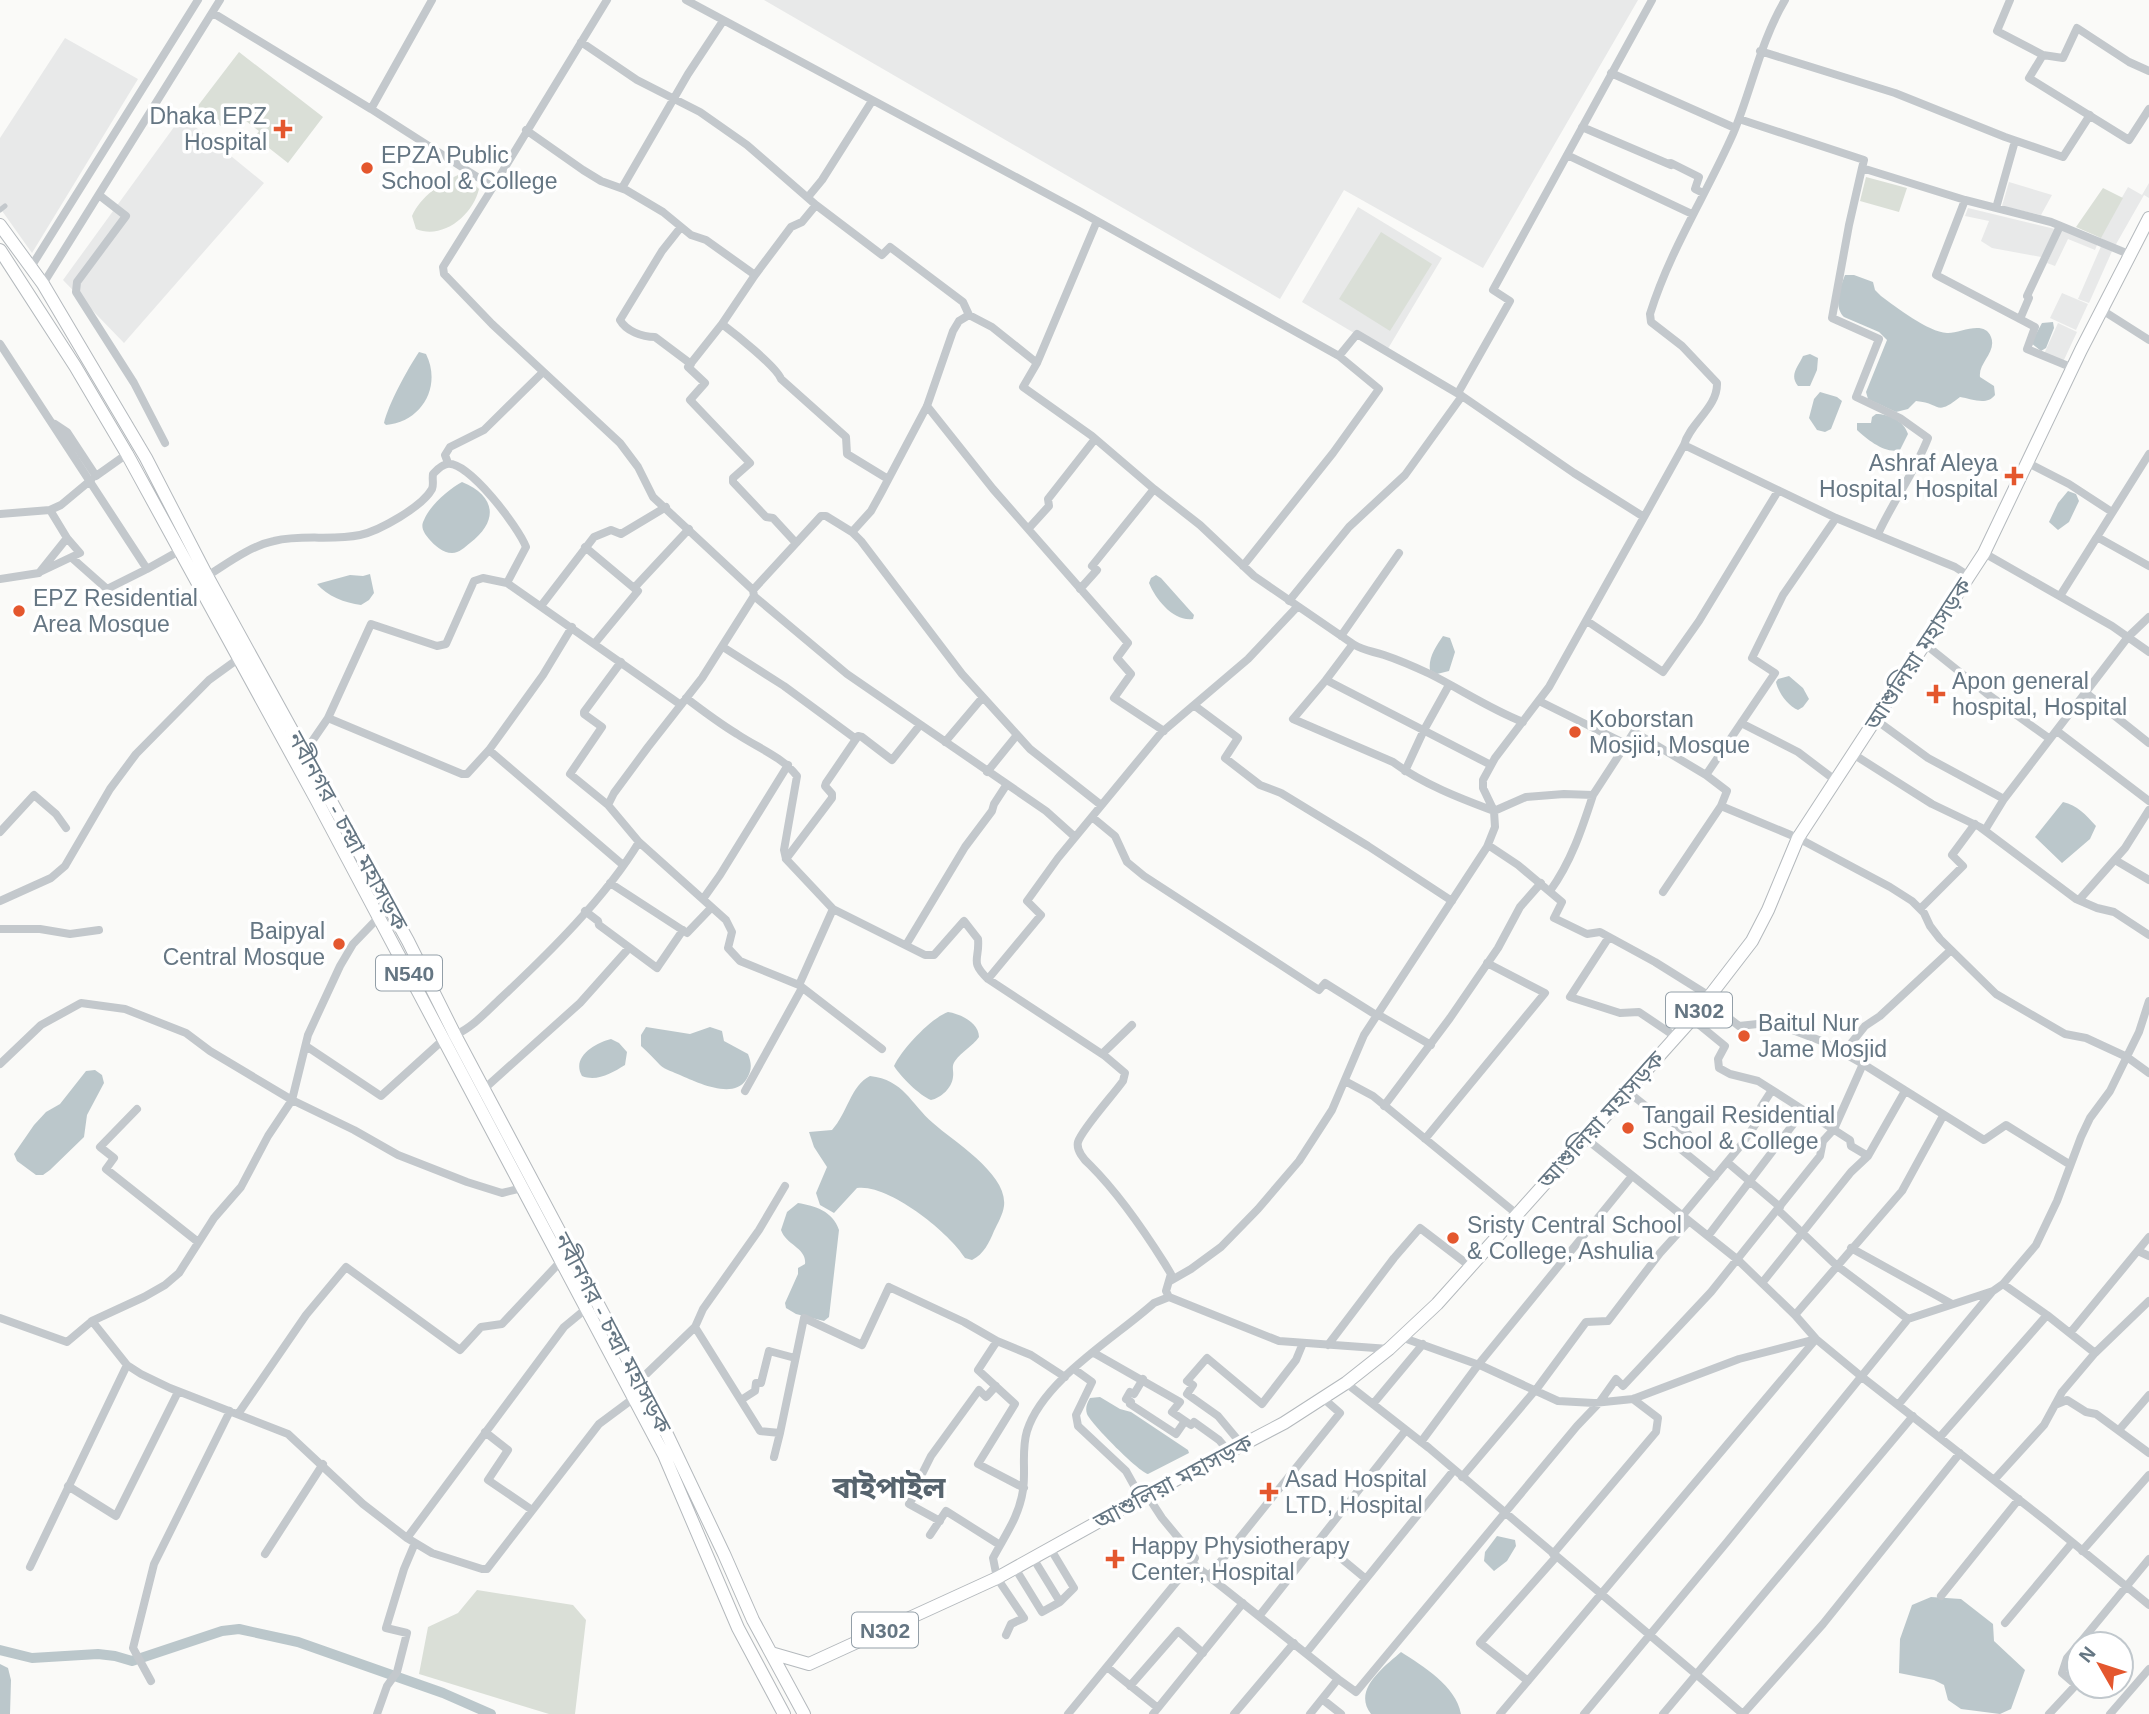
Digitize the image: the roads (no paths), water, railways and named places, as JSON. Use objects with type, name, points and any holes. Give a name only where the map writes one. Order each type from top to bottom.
[{"type":"highway","name":"আশুলিয়া মহাসড়ক","points":[[997,1578],[1144,1496],[1244,1446],[1324,1399],[1388,1349],[1437,1304],[1471,1267],[1709,999],[1752,941],[1798,838],[1984,553],[2149,218]]},
{"type":"highway","name":"নবীনগর - চন্দ্রা মহাসড়ক","points":[[0,225],[43,284],[146,458],[207,576],[408,941],[450,1037],[523,1188],[664,1455],[738,1628],[783,1714]]},
{"type":"highway","name":"নবীনগর - চন্দ্রা মহাসড়ক","points":[[0,250],[75,366],[127,454],[379,917],[450,1037],[484,1088],[639,1381],[718,1541],[752,1620],[804,1714]]},
{"type":"highway","name":"N302","points":[[771,1653],[809,1664],[997,1578]]},
{"type":"street","points":[[31,267],[198,0]]},
{"type":"street","points":[[43,284],[220,0]]},
{"type":"street","points":[[371,109],[432,0]]},
{"type":"street","points":[[607,0],[443,267],[444,274],[492,324],[620,443],[638,467],[653,497],[689,528],[753,593],[847,674],[1046,811],[1075,837]]},
{"type":"street","points":[[686,0],[1097,221],[1339,356],[1379,389],[1243,566]]},
{"type":"street","points":[[988,979],[1041,915],[1027,901],[1091,817],[1164,731],[1264,643],[1349,527],[1405,475],[1460,394],[1510,301],[1493,290],[1652,0]]},
{"type":"street","points":[[1170,1281],[1221,1247],[1258,1209],[1310,1146],[1332,1110],[1364,1035],[1376,1014],[1488,845],[1495,827],[1494,811],[1483,788],[1483,780],[1491,765],[1549,687],[1684,445],[1687,433],[1718,391],[1717,383],[1689,353],[1651,322],[1650,314],[1672,256],[1739,119],[1760,51],[1785,0]]},
{"type":"street","points":[[2011,0],[1997,31],[2043,55],[2063,58],[2077,28],[2129,62],[2149,71]]},
{"type":"street","points":[[213,13],[493,187]]},
{"type":"street","points":[[622,188],[723,21]]},
{"type":"street","points":[[581,43],[637,80],[700,113],[747,145],[816,205],[878,252],[882,254],[890,247],[963,302],[969,315],[992,327],[1037,363]]},
{"type":"street","points":[[1760,51],[1895,93],[2015,141],[2063,157],[2090,115]]},
{"type":"street","points":[[2043,55],[2029,78],[2129,140],[2149,108]]},
{"type":"street","points":[[1611,73],[1735,128]]},
{"type":"street","points":[[808,197],[872,101]]},
{"type":"street","points":[[1739,119],[1864,160],[1832,318],[1880,339],[1856,397],[1900,418],[1928,438],[1918,463],[1891,506],[1878,534]]},
{"type":"street","points":[[1582,127],[1699,177],[1695,189],[1703,193]]},
{"type":"street","points":[[526,130],[601,181],[622,188],[663,212],[691,234],[706,240],[755,275]]},
{"type":"street","points":[[1996,208],[2015,141]]},
{"type":"street","points":[[1567,155],[1692,214]]},
{"type":"street","points":[[1862,168],[2060,226],[2130,255]]},
{"type":"street","points":[[99,195],[126,216],[77,282],[76,292],[134,383],[164,443]]},
{"type":"street","points":[[1965,200],[1936,275],[2035,327],[2027,349],[2073,368]]},
{"type":"street","points":[[796,543],[773,518],[766,517],[732,480],[750,463],[691,402],[705,383],[689,369],[791,227],[802,222],[816,205]]},
{"type":"street","points":[[1097,221],[1058,317],[1023,387],[1095,439],[1200,526],[1243,566],[1293,604],[1365,652],[1389,656],[1498,712],[1524,722]]},
{"type":"street","points":[[2020,319],[2029,298],[2027,296],[2060,226]]},
{"type":"street","points":[[681,227],[662,251],[620,320],[624,327],[654,337],[691,364]]},
{"type":"street","points":[[2102,310],[2149,340]]},
{"type":"street","points":[[852,532],[871,511],[927,406],[953,331],[959,321],[969,315]]},
{"type":"street","points":[[722,324],[755,350],[779,373],[780,379],[846,437],[847,454],[888,479]]},
{"type":"street","points":[[1339,356],[1357,334],[1460,394],[1574,473],[1644,517]]},
{"type":"street","points":[[0,344],[50,420],[68,432],[92,478],[147,569]]},
{"type":"street","points":[[448,463],[445,454],[450,447],[484,430],[543,372]]},
{"type":"street","points":[[927,406],[1128,643],[1117,658],[1131,674],[1114,698],[1164,731]]},
{"type":"street","points":[[1029,528],[1049,506],[1048,499],[1095,439]]},
{"type":"street","points":[[1684,445],[1777,491],[1955,567],[1969,576]]},
{"type":"street","points":[[0,514],[50,510],[61,505],[92,478],[127,454]]},
{"type":"street","points":[[2060,596],[2149,454]]},
{"type":"street","points":[[207,576],[238,556],[270,541],[297,536],[360,535],[380,528],[427,496],[434,486],[433,474],[448,463],[461,466],[469,473],[521,534],[526,547],[507,583]]},
{"type":"street","points":[[2028,463],[2069,484],[2112,512]]},
{"type":"street","points":[[1080,589],[1097,570],[1092,566],[1154,489]]},
{"type":"street","points":[[1587,621],[1663,672],[1699,621],[1777,491]]},
{"type":"street","points":[[541,606],[594,537],[604,531],[615,530],[621,534],[666,507]]},
{"type":"street","points":[[0,579],[39,572],[80,553],[66,538],[50,510]]},
{"type":"street","points":[[608,805],[614,793],[723,647],[753,593],[821,516],[826,516],[852,532],[962,674],[1017,736],[1101,805]]},
{"type":"street","points":[[1706,775],[1775,673],[1752,658],[1783,595],[1836,518]]},
{"type":"street","points":[[634,588],[689,528]]},
{"type":"street","points":[[2097,537],[2149,566]]},
{"type":"street","points":[[39,572],[66,538]]},
{"type":"street","points":[[586,547],[638,591],[595,643]]},
{"type":"street","points":[[72,558],[107,589],[179,551]]},
{"type":"street","points":[[1341,636],[1399,553]]},
{"type":"street","points":[[1984,553],[2129,637],[2149,652]]},
{"type":"street","points":[[304,752],[328,718],[370,624],[438,646],[446,644],[474,581],[483,578],[507,583],[621,662],[788,765],[797,776],[784,850],[786,859],[833,909],[925,955],[934,955],[964,921],[978,939],[975,962],[988,979],[1102,1054],[1125,1073],[1123,1081],[1084,1132],[1079,1148],[1087,1163],[1105,1179],[1171,1274],[1166,1291],[1169,1297],[1279,1341],[1388,1349]]},
{"type":"street","points":[[1985,831],[2004,799],[2129,637],[2149,617]]},
{"type":"street","points":[[328,718],[467,774],[489,750],[543,675],[572,627]]},
{"type":"street","points":[[1353,644],[1293,719],[1392,762],[1463,799],[1494,811],[1526,797],[1592,795]]},
{"type":"street","points":[[1926,645],[2050,739]]},
{"type":"street","points":[[723,647],[784,686],[856,738]]},
{"type":"street","points":[[0,901],[51,878],[65,866],[110,789],[136,754],[209,680],[238,659]]},
{"type":"street","points":[[621,662],[584,713],[602,727],[570,774],[608,805],[639,842],[726,920],[732,938],[728,948],[733,955],[740,961],[800,986],[882,1049]]},
{"type":"street","points":[[1326,680],[1491,765]]},
{"type":"street","points":[[1405,771],[1449,685]]},
{"type":"street","points":[[2086,693],[2149,743]]},
{"type":"street","points":[[945,742],[983,697]]},
{"type":"street","points":[[1539,701],[1626,744]]},
{"type":"street","points":[[1195,706],[1238,738],[1225,758],[1260,785],[1268,786],[1338,827],[1452,901]]},
{"type":"street","points":[[1876,720],[1928,758],[2004,799]]},
{"type":"street","points":[[1741,723],[1798,752],[1835,779]]},
{"type":"street","points":[[786,859],[832,798],[826,783],[858,736],[892,760],[920,725]]},
{"type":"street","points":[[2057,731],[2149,801]]},
{"type":"street","points":[[1550,891],[1566,867],[1592,795],[1634,732],[1706,775],[1727,791],[1721,806],[1663,892]]},
{"type":"street","points":[[988,772],[1017,736]]},
{"type":"street","points":[[489,750],[623,865]]},
{"type":"street","points":[[1853,754],[1900,786],[1975,824],[2042,876],[2079,900],[2114,912],[2149,934]]},
{"type":"street","points":[[703,899],[788,765]]},
{"type":"street","points":[[906,945],[1007,784]]},
{"type":"street","points":[[0,832],[34,795],[56,814],[66,828]]},
{"type":"street","points":[[1721,806],[1798,838],[1890,887],[1920,909],[1930,926],[1951,950],[1996,994],[2065,1034],[2086,1038],[2127,1057],[2149,1073]]},
{"type":"street","points":[[2079,900],[2146,823],[2149,810]]},
{"type":"street","points":[[1091,817],[1115,836],[1127,862],[1144,876],[1319,990],[1325,983],[1431,1045]]},
{"type":"street","points":[[1920,909],[1963,866],[1952,855],[1975,824]]},
{"type":"street","points":[[306,1046],[381,1096],[450,1037],[465,1030],[514,985],[570,929],[610,883],[639,842]]},
{"type":"street","points":[[1488,845],[1518,865],[1562,902],[1554,918],[1587,934],[1600,933],[1609,937],[1709,999],[1739,1026],[1767,1023],[1782,1026],[1844,1052],[1984,1140],[2006,1125],[2069,1164]]},
{"type":"street","points":[[2115,860],[2149,880]]},
{"type":"street","points":[[610,883],[687,933],[712,908]]},
{"type":"street","points":[[1384,1106],[1431,1045],[1487,963],[1520,907],[1541,883]]},
{"type":"street","points":[[745,1091],[800,986],[833,909]]},
{"type":"street","points":[[584,911],[657,968],[683,930]]},
{"type":"street","points":[[0,1318],[66,1342],[92,1321],[165,1285],[179,1273],[214,1219],[241,1186],[268,1136],[292,1100],[308,1035],[340,966],[353,944],[379,917]]},
{"type":"street","points":[[0,929],[40,929],[70,934],[99,930]]},
{"type":"street","points":[[1609,937],[1570,997],[1620,1013],[1639,1012],[1676,1037]]},
{"type":"street","points":[[484,1088],[580,1003],[629,948]]},
{"type":"street","points":[[1844,1052],[1865,1026],[1906,993],[1951,950]]},
{"type":"street","points":[[1425,1139],[1545,993],[1487,963]]},
{"type":"street","points":[[1898,1405],[1993,1291],[2003,1284],[2036,1245],[2090,1118],[2110,1091],[2149,1002]]},
{"type":"street","points":[[0,1065],[41,1025],[65,1010],[81,1003],[125,1009],[186,1033],[210,1051],[292,1100],[398,1155],[502,1193],[523,1188]]},
{"type":"street","points":[[1692,1019],[1725,1046],[1718,1059],[1718,1068],[1758,1081],[1834,1129],[1850,1140],[1851,1146],[1868,1156]]},
{"type":"street","points":[[1102,1054],[1132,1025]]},
{"type":"street","points":[[1192,1563],[1356,1692],[1599,1403],[1616,1379],[1623,1386],[1738,1260],[1820,1156],[1824,1141],[1834,1129],[1863,1064]]},
{"type":"street","points":[[1345,1081],[1384,1106],[1518,1215]]},
{"type":"street","points":[[1462,1477],[1535,1390],[1586,1322],[1608,1321],[1757,1122],[1761,1107],[1772,1090]]},
{"type":"street","points":[[1627,1091],[1662,1119],[1664,1116],[1688,1134],[1678,1147],[1715,1177]]},
{"type":"street","points":[[1762,1283],[1851,1172],[1868,1156],[1905,1091]]},
{"type":"street","points":[[137,1109],[100,1147],[114,1158],[106,1169],[198,1242]]},
{"type":"street","points":[[1708,1236],[1804,1110]]},
{"type":"street","points":[[1794,1315],[1902,1191],[1943,1116]]},
{"type":"street","points":[[1585,1138],[1738,1260],[1816,1339],[2149,1605]]},
{"type":"street","points":[[1727,1163],[1779,1208],[1836,1265],[1908,1319]]},
{"type":"street","points":[[1421,1442],[1478,1365],[1632,1176]]},
{"type":"street","points":[[639,1381],[695,1327],[703,1309],[759,1230],[785,1186]]},
{"type":"street","points":[[1328,1345],[1420,1228],[1471,1267]]},
{"type":"street","points":[[2070,1333],[2149,1237]]},
{"type":"street","points":[[1851,1248],[1952,1304]]},
{"type":"street","points":[[2138,1251],[2149,1256]]},
{"type":"street","points":[[151,1681],[133,1648],[154,1564],[234,1412],[306,1315],[346,1267],[460,1350],[481,1327],[502,1324],[561,1261]]},
{"type":"street","points":[[2003,1284],[2095,1353]]},
{"type":"street","points":[[774,1457],[804,1318],[862,1345],[889,1287],[1031,1355],[1065,1377]]},
{"type":"street","points":[[1584,1714],[1908,1319],[1993,1291]]},
{"type":"street","points":[[1006,1635],[1011,1624],[1024,1618],[997,1578],[993,1558],[1013,1524],[1024,1488],[1023,1449],[1027,1430],[1050,1391],[1154,1303],[1169,1297]]},
{"type":"street","points":[[1994,1480],[2045,1425],[2062,1392],[2095,1353],[2149,1301]]},
{"type":"street","points":[[377,1714],[387,1686],[397,1672],[407,1633],[386,1628],[411,1541],[485,1432],[564,1327],[587,1308]]},
{"type":"street","points":[[1940,1437],[2047,1315]]},
{"type":"street","points":[[92,1321],[127,1365],[178,1392],[288,1434],[363,1504],[411,1541],[432,1553],[487,1569],[598,1424],[634,1398]]},
{"type":"street","points":[[695,1327],[760,1431],[780,1433]]},
{"type":"street","points":[[1401,1337],[1478,1365],[1558,1401],[1599,1403],[1633,1399],[1738,1359],[1816,1339]]},
{"type":"street","points":[[1500,1714],[1816,1339]]},
{"type":"street","points":[[997,1341],[978,1370],[1015,1404],[978,1464],[1024,1488]]},
{"type":"street","points":[[1244,1446],[1219,1416],[1187,1394],[1193,1385],[1187,1381],[1207,1358],[1262,1404],[1296,1360],[1303,1343]]},
{"type":"street","points":[[1373,1404],[1423,1344]]},
{"type":"street","points":[[741,1400],[755,1391],[756,1383],[761,1383],[769,1351],[795,1358]]},
{"type":"street","points":[[1094,1353],[1180,1402],[1172,1412],[1191,1425],[1194,1422],[1219,1440],[1230,1453]]},
{"type":"street","points":[[30,1567],[127,1365]]},
{"type":"street","points":[[1068,1714],[1195,1558],[1126,1471],[1078,1426],[1076,1415],[1092,1382],[1074,1369]]},
{"type":"street","points":[[1143,1379],[1134,1394],[1130,1392],[1126,1399],[1130,1404],[1176,1434],[1185,1421]]},
{"type":"street","points":[[1346,1383],[1421,1442],[1743,1714],[1823,1624],[1961,1453]]},
{"type":"street","points":[[940,1521],[909,1504],[921,1485],[918,1482],[931,1456],[979,1390],[986,1397],[996,1386]]},
{"type":"street","points":[[68,1486],[116,1516],[178,1392]]},
{"type":"street","points":[[2119,1430],[2149,1395]]},
{"type":"street","points":[[1209,1576],[1340,1413],[1324,1399]]},
{"type":"street","points":[[1528,1681],[1480,1643],[1656,1432],[1658,1418],[1633,1399]]},
{"type":"street","points":[[2055,1405],[2067,1401],[2086,1412],[2096,1414],[2149,1453]]},
{"type":"street","points":[[1663,1714],[1913,1416]]},
{"type":"street","points":[[1259,1615],[1406,1430]]},
{"type":"street","points":[[485,1432],[508,1450],[488,1480],[532,1510]]},
{"type":"street","points":[[265,1554],[323,1464]]},
{"type":"street","points":[[1306,1653],[1454,1470]]},
{"type":"street","points":[[2082,1551],[2149,1475]]},
{"type":"street","points":[[1941,1595],[2019,1499]]},
{"type":"street","points":[[930,1535],[946,1511],[1000,1545]]},
{"type":"street","points":[[1319,1540],[1366,1579]]},
{"type":"street","points":[[2005,1623],[2072,1543]]},
{"type":"street","points":[[1015,1568],[1042,1612],[1059,1602],[1074,1588],[1050,1548]]},
{"type":"street","points":[[1033,1558],[1059,1602]]},
{"type":"street","points":[[2091,1630],[2149,1559]]},
{"type":"street","points":[[1107,1667],[1155,1711],[1244,1603]]},
{"type":"street","points":[[1130,1686],[1178,1631],[1203,1653]]},
{"type":"street","points":[[1234,1714],[1294,1643]]},
{"type":"street","points":[[2110,1714],[2149,1669]]},
{"type":"street","points":[[1310,1714],[1338,1679]]},
{"type":"street","points":[[2049,1714],[2065,1697]]},
{"type":"street","points":[[1322,1699],[1341,1714]]},
{"type":"waterway","points":[[0,1650],[32,1658],[98,1654],[132,1661],[222,1631],[239,1629],[298,1642],[443,1693],[491,1714]]},
{"type":"place","name":"Dhaka EPZ Hospital","points":[[283,129]]},
{"type":"place","name":"EPZA Public School & College","points":[[367,168]]},
{"type":"place","name":"Ashraf Aleya Hospital, Hospital","points":[[2014,476]]},
{"type":"place","name":"EPZ Residential Area Mosque","points":[[19,611]]},
{"type":"place","name":"Apon general hospital, Hospital","points":[[1936,694]]},
{"type":"place","name":"Koborstan Mosjid, Mosque","points":[[1575,732]]},
{"type":"place","name":"Baipyal Central Mosque","points":[[339,944]]},
{"type":"place","name":"Baitul Nur Jame Mosjid","points":[[1744,1036]]},
{"type":"place","name":"Tangail Residential School & College","points":[[1628,1128]]},
{"type":"place","name":"Sristy Central School & College, Ashulia","points":[[1453,1238]]},
{"type":"place","name":"Asad Hospital LTD, Hospital","points":[[1269,1492]]},
{"type":"place","name":"Happy Physiotherapy Center, Hospital","points":[[1115,1559]]},
{"type":"district","name":"বাইপাইল","points":[[889,1487]]}]
